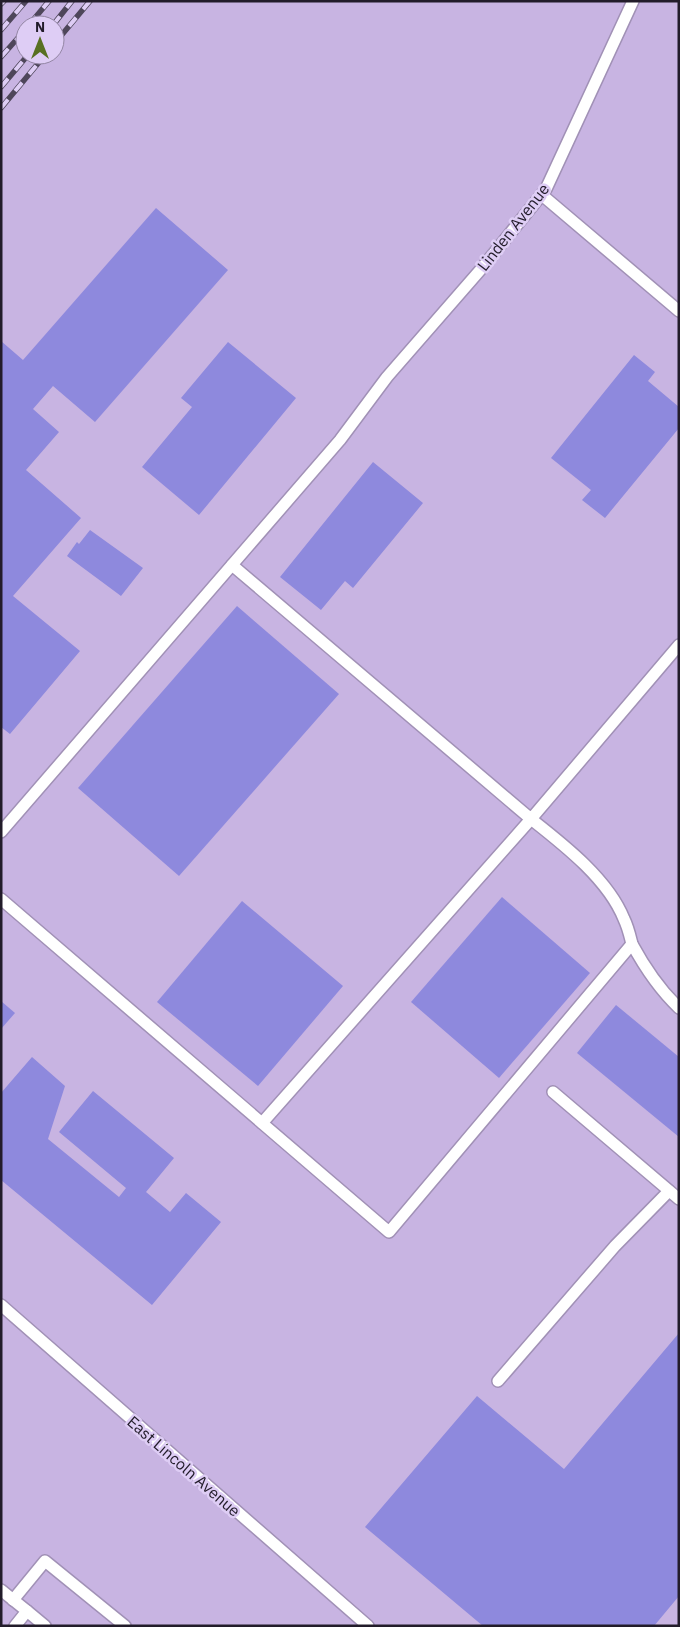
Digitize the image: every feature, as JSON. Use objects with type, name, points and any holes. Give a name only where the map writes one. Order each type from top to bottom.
[{"type":"lane","name":"Linden Avenue","points":[[1,832],[340,440],[387,377],[482,268],[542,195],[633,1]]},
{"type":"lane","points":[[542,195],[679,310]]},
{"type":"lane","points":[[232,565],[531,819],[567,847],[590,870],[614,899],[625,919],[632,944],[646,968],[663,993],[679,1008]]},
{"type":"lane","points":[[262,1123],[531,819],[679,645]]},
{"type":"lane","points":[[1,899],[390,1232],[632,944]]},
{"type":"lane","points":[[553,1092],[679,1199]]},
{"type":"lane","points":[[498,1381],[615,1246],[669,1191]]},
{"type":"lane","name":"East Lincoln Avenue","points":[[1,1305],[368,1626]]},
{"type":"lane","points":[[13,1600],[46,1560],[125,1626]]},
{"type":"lane","points":[[1,1590],[45,1626]]},
{"type":"lane","points":[[15,1626],[27,1611]]},
{"type":"shaded area","points":[[1,1],[679,1],[679,1626],[1,1626]]},
{"type":"building","points":[[156,208],[228,270],[95,422],[53,386],[33,409],[59,432],[26,470],[81,518],[13,596],[80,651],[10,734],[1,727],[1,341],[23,360]]},
{"type":"building","points":[[228,342],[296,398],[199,515],[142,467],[192,407],[181,398]]},
{"type":"building","points":[[634,355],[655,372],[648,381],[679,407],[679,428],[605,518],[582,500],[591,490],[551,458]]},
{"type":"building","points":[[373,462],[423,503],[353,588],[345,581],[321,610],[280,577]]},
{"type":"building","points":[[90,530],[143,568],[121,596],[67,556],[77,542],[79,544]]},
{"type":"building","points":[[237,606],[339,694],[179,876],[78,788]]},
{"type":"building","points":[[502,897],[590,973],[499,1078],[411,1002]]},
{"type":"building","points":[[242,901],[343,986],[258,1086],[157,1002]]},
{"type":"building","points":[[1,1001],[15,1013],[1,1029]]},
{"type":"building","points":[[616,1005],[679,1057],[679,1137],[577,1053]]},
{"type":"building","points":[[32,1057],[65,1086],[48,1139],[119,1197],[126,1188],[59,1132],[93,1091],[174,1158],[146,1192],[170,1212],[186,1193],[221,1222],[152,1305],[1,1180],[1,1093]]},
{"type":"building","points":[[679,1333],[679,1596],[654,1626],[483,1626],[365,1527],[477,1396],[564,1469]]},
{"type":"railway","points":[[1,4],[4,1]]},
{"type":"railway","points":[[1,30],[26,1]]},
{"type":"railway","points":[[37,15],[49,1]]},
{"type":"railway","points":[[61,15],[72,1]]},
{"type":"railway","points":[[65,31],[90,1]]},
{"type":"railway","points":[[1,57],[15,41]]},
{"type":"railway","points":[[1,87],[20,65]]},
{"type":"railway","points":[[1,108],[37,65]]}]
